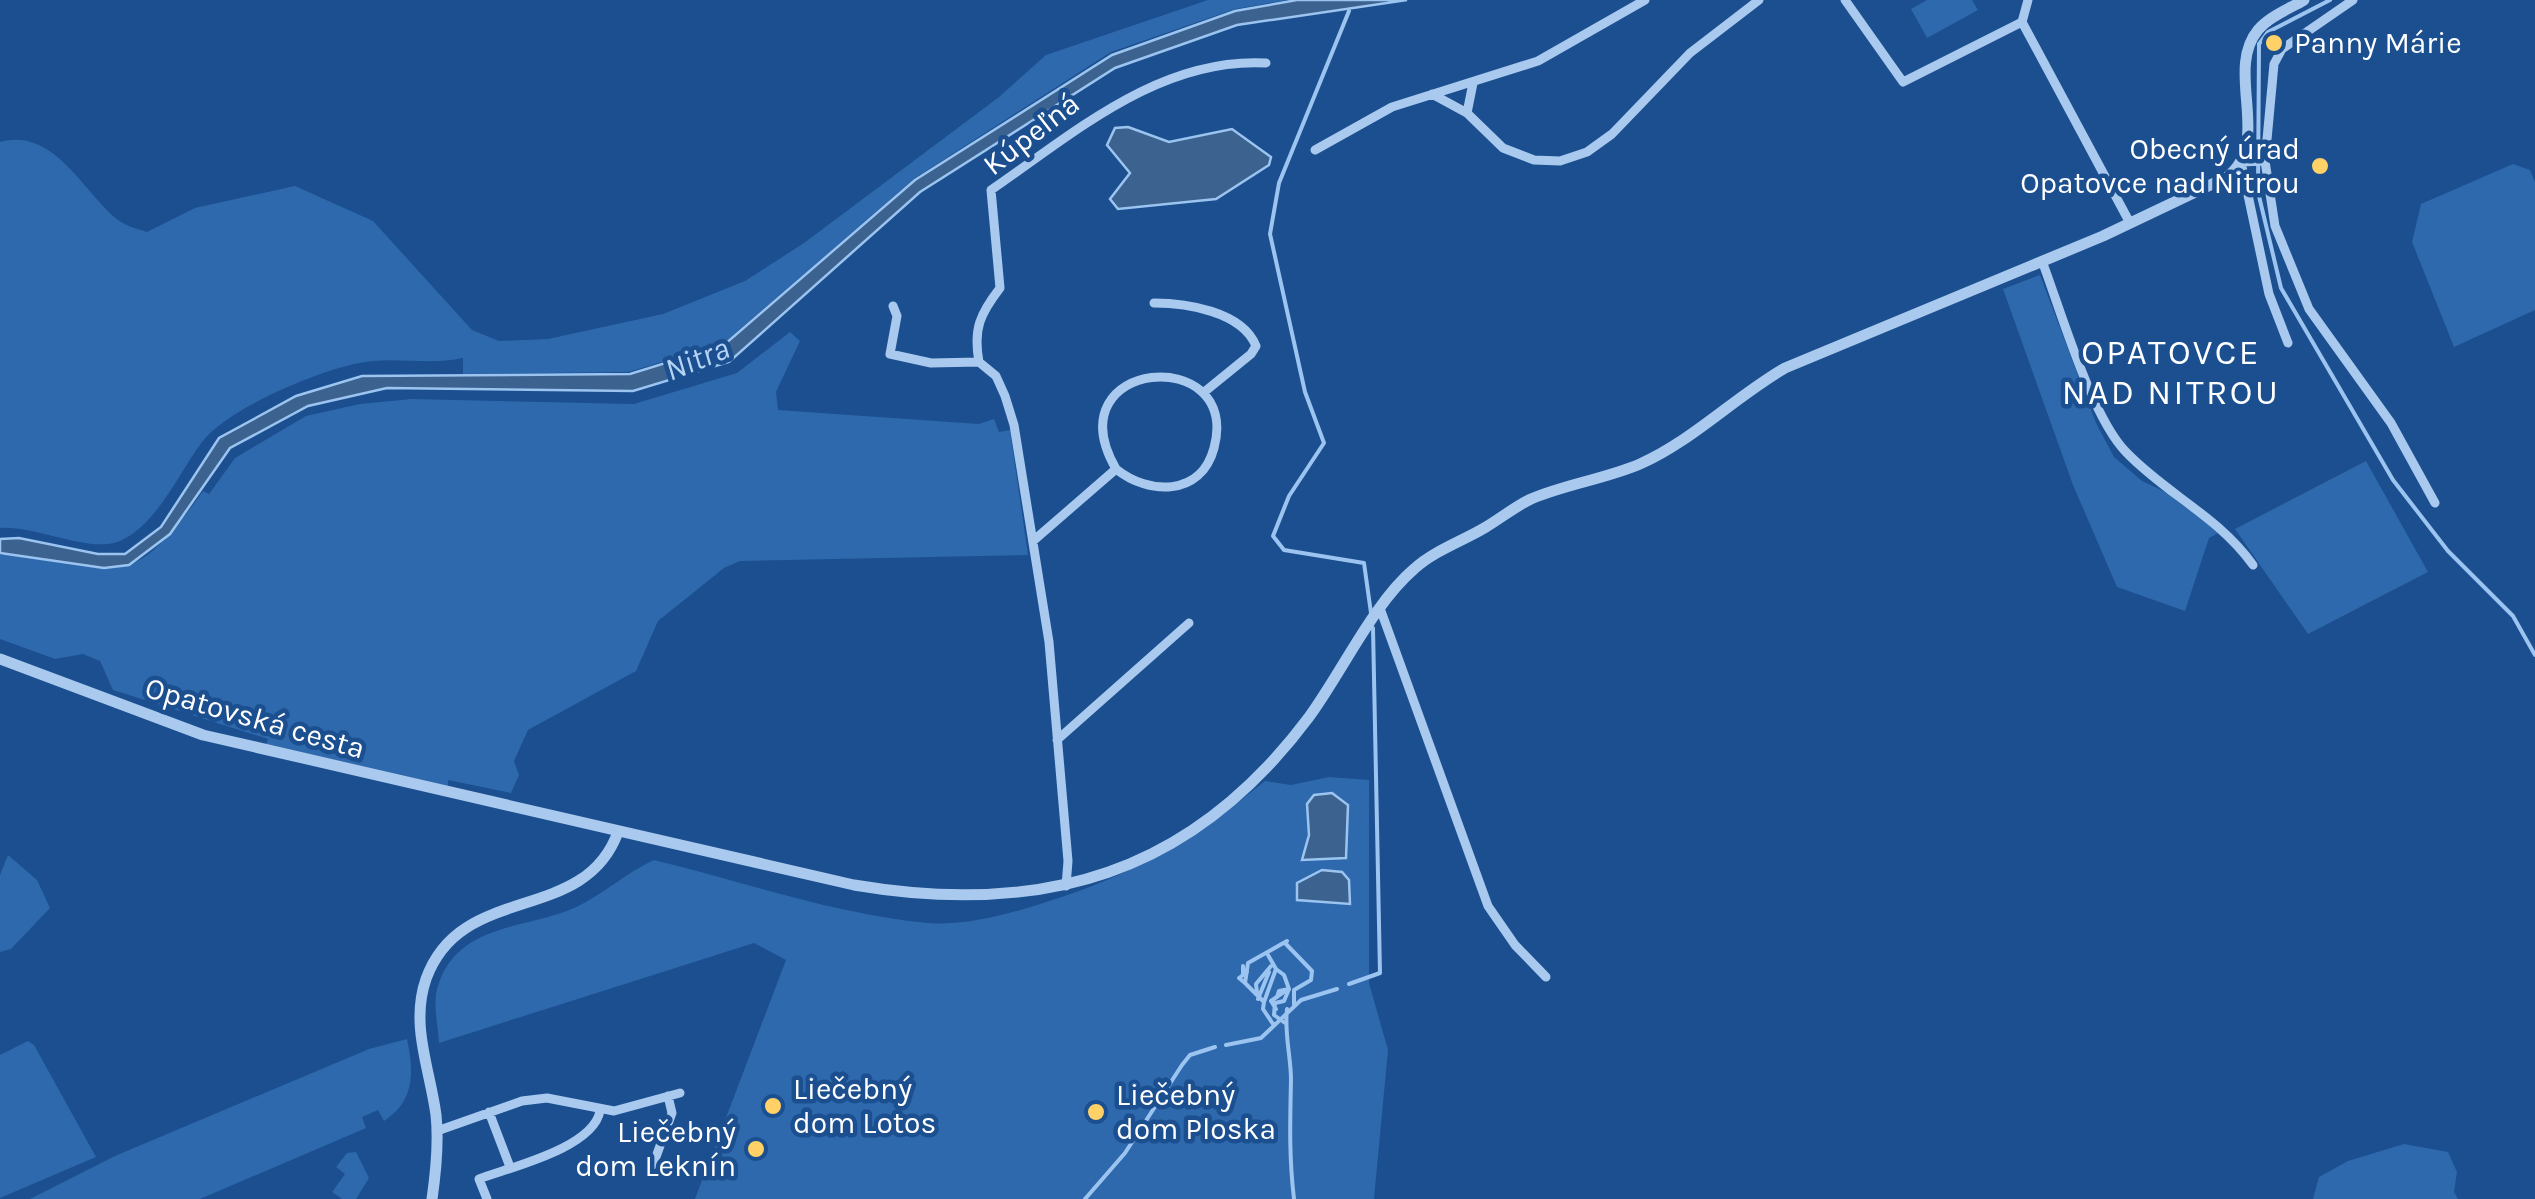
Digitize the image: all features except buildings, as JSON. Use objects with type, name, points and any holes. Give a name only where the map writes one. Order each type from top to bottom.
[{"type":"street","points":[[1315,150],[1392,107],[1538,61],[1645,0]]},
{"type":"street","points":[[1432,94],[1466,113],[1502,148],[1534,160],[1560,161],[1587,152],[1612,134],[1690,53],[1758,0]]},
{"type":"street","points":[[1845,0],[1903,82],[2022,22]]},
{"type":"street","points":[[2028,0],[2022,22],[2130,223]]},
{"type":"street","points":[[2304,0],[2269,19],[2251,42],[2247,143],[2309,309],[2391,423],[2435,503]]},
{"type":"street","points":[[2288,343],[2268,294],[2253,161],[2282,48],[2352,0]]},
{"type":"street","name":"Kúpeľná","points":[[979,362],[974,333],[982,312],[1000,288],[990,190],[1093,116],[1168,80],[1250,62],[1266,63]]},
{"type":"street","points":[[1466,113],[1474,83]]},
{"type":"street","points":[[1546,976],[1515,945],[1488,906],[1381,611],[1415,568],[1530,499],[1638,465],[1785,368],[2130,223],[2253,161]]},
{"type":"street","points":[[2042,261],[2108,428],[2127,453],[2219,524],[2253,565]]},
{"type":"street","points":[[1154,303],[1202,308],[1252,337],[1256,346],[1251,354],[1203,393]]},
{"type":"street","points":[[893,306],[896,316],[890,354],[931,363],[979,362],[996,376],[1014,425],[1033,542],[1057,740],[1068,861],[1066,886]]},
{"type":"street","points":[[1163,374],[1185,380],[1203,393],[1214,413],[1218,436],[1212,458],[1198,476],[1178,487],[1156,490],[1134,484],[1116,470],[1105,450],[1102,428],[1108,406],[1122,388],[1141,377],[1163,374]]},
{"type":"street","points":[[1033,542],[1116,470]]},
{"type":"street","name":"Opatovská cesta","points":[[0,659],[203,735],[618,832],[906,894],[957,898],[1083,882],[1169,845],[1231,800],[1266,768],[1308,717],[1381,611]]},
{"type":"street","points":[[1057,740],[1188,624]]},
{"type":"street","points":[[432,1199],[437,1131],[419,1032],[426,978],[458,933],[485,914],[557,894],[587,878],[609,853],[618,832]]},
{"type":"street","points":[[437,1131],[489,1112],[546,1098],[575,1101],[600,1112],[680,1093]]},
{"type":"street","points":[[653,1165],[672,1113],[668,1096]]},
{"type":"street","points":[[489,1112],[510,1167]]},
{"type":"street","points":[[487,1199],[479,1179],[582,1139],[600,1112]]},
{"type":"shaded area","points":[[1208,0],[1287,0],[1235,9],[1111,52],[915,178],[723,344],[628,372],[463,374],[463,358],[353,364],[280,390],[215,429],[145,523],[120,541],[94,544],[0,528],[0,142],[19,140],[52,152],[118,220],[147,232],[195,208],[295,186],[373,221],[472,330],[499,341],[548,339],[663,314],[745,281],[804,243],[999,97],[1046,55]]},
{"type":"shaded area","points":[[1927,0],[1972,0],[1978,10],[1927,38],[1911,9]]},
{"type":"shaded area","points":[[2513,164],[2530,170],[2535,182],[2535,310],[2454,347],[2412,242],[2421,204]]},
{"type":"shaded area","points":[[2040,275],[2096,423],[2114,457],[2142,481],[2170,494],[2220,532],[2209,538],[2185,611],[2117,587],[2073,485],[2003,289]]},
{"type":"shaded area","points":[[790,332],[800,341],[776,392],[778,410],[979,424],[994,419],[999,432],[1010,430],[1028,555],[740,561],[724,568],[658,621],[636,671],[528,730],[514,761],[519,775],[511,793],[448,780],[448,786],[266,744],[268,739],[113,690],[100,661],[83,654],[55,659],[0,639],[0,555],[113,568],[132,564],[151,552],[203,491],[209,494],[235,458],[306,416],[360,404],[412,399],[634,404],[737,373]]},
{"type":"shaded area","points":[[2366,461],[2428,572],[2308,634],[2235,529]]},
{"type":"shaded area","points":[[1329,777],[1369,780],[1369,983],[1388,1050],[1374,1199],[695,1199],[786,960],[754,943],[439,1043],[437,989],[457,954],[487,934],[574,908],[654,860],[893,919],[928,923],[970,921],[1040,904],[1132,869],[1185,840],[1265,781],[1291,785]]},
{"type":"shaded area","points":[[8,855],[37,880],[50,908],[11,949],[0,952],[0,875]]},
{"type":"shaded area","points":[[407,1039],[410,1085],[402,1104],[384,1121],[378,1110],[362,1117],[366,1128],[200,1199],[30,1199],[115,1156],[369,1049]]},
{"type":"shaded area","points":[[28,1041],[34,1045],[96,1157],[0,1198],[0,1055]]},
{"type":"shaded area","points":[[2404,1144],[2448,1152],[2457,1172],[2454,1192],[2458,1199],[2313,1199],[2319,1177],[2348,1161]]},
{"type":"shaded area","points":[[356,1152],[369,1178],[356,1199],[342,1199],[332,1192],[345,1174],[336,1167],[347,1153]]},
{"type":"water","name":"Nitra","points":[[1297,0],[1407,0],[1237,25],[1115,68],[920,192],[729,362],[633,391],[387,388],[308,406],[230,448],[170,534],[129,565],[104,568],[0,553],[0,539],[19,538],[98,554],[125,554],[161,527],[219,438],[296,396],[362,376],[630,374],[724,345],[915,180],[1112,55],[1235,11]]},
{"type":"water","points":[[1128,127],[1169,142],[1232,129],[1271,157],[1269,165],[1216,199],[1118,209],[1110,199],[1130,173],[1107,145],[1115,128]]},
{"type":"water","points":[[1332,793],[1348,805],[1346,858],[1302,860],[1309,835],[1307,804],[1314,795]]},
{"type":"water","points":[[1322,870],[1342,872],[1349,880],[1350,904],[1297,900],[1297,883]]},
{"type":"waterway","points":[[2330,0],[2268,32],[2259,44],[2258,192],[2281,288],[2393,480],[2448,551],[2513,616],[2535,655]]},
{"type":"waterway","points":[[1349,11],[1279,183],[1270,234],[1305,392],[1324,443],[1289,496],[1273,536],[1284,550],[1364,563],[1371,613]]},
{"type":"waterway","points":[[1349,984],[1380,973],[1373,628]]},
{"type":"waterway","points":[[1273,1024],[1263,1009],[1264,1002],[1245,983],[1248,963],[1287,941]]},
{"type":"waterway","points":[[1285,943],[1312,971],[1311,980],[1294,990],[1294,1005]]},
{"type":"waterway","points":[[1264,1002],[1276,969],[1268,955]]},
{"type":"waterway","points":[[1243,966],[1243,974]]},
{"type":"waterway","points":[[1257,993],[1256,984],[1271,966]]},
{"type":"waterway","points":[[1276,969],[1284,975],[1289,989],[1279,991],[1277,997]]},
{"type":"waterway","points":[[1245,983],[1239,978],[1247,972]]},
{"type":"waterway","points":[[1258,999],[1269,972]]},
{"type":"waterway","points":[[1285,1023],[1274,1015],[1275,1003],[1284,1001],[1289,989]]},
{"type":"waterway","points":[[1226,1045],[1261,1038],[1301,1000],[1337,989]]},
{"type":"waterway","points":[[1276,1009],[1271,1001],[1285,991]]},
{"type":"waterway","points":[[1287,1009],[1294,1199]]},
{"type":"waterway","points":[[1085,1199],[1125,1153],[1190,1055],[1215,1047]]},
{"type":"place","name":"Panny Márie","points":[[2274,43]]},
{"type":"place","name":"Obecný úrad Opatovce nad Nitrou","points":[[2320,166]]},
{"type":"place","name":"Liečebný dom Lotos","points":[[773,1106]]},
{"type":"place","name":"Liečebný dom Ploska","points":[[1096,1112]]},
{"type":"place","name":"Liečebný dom Leknín","points":[[756,1149]]},
{"type":"district","name":"OPATOVCE NAD NITROU","points":[[2171,372]]}]
